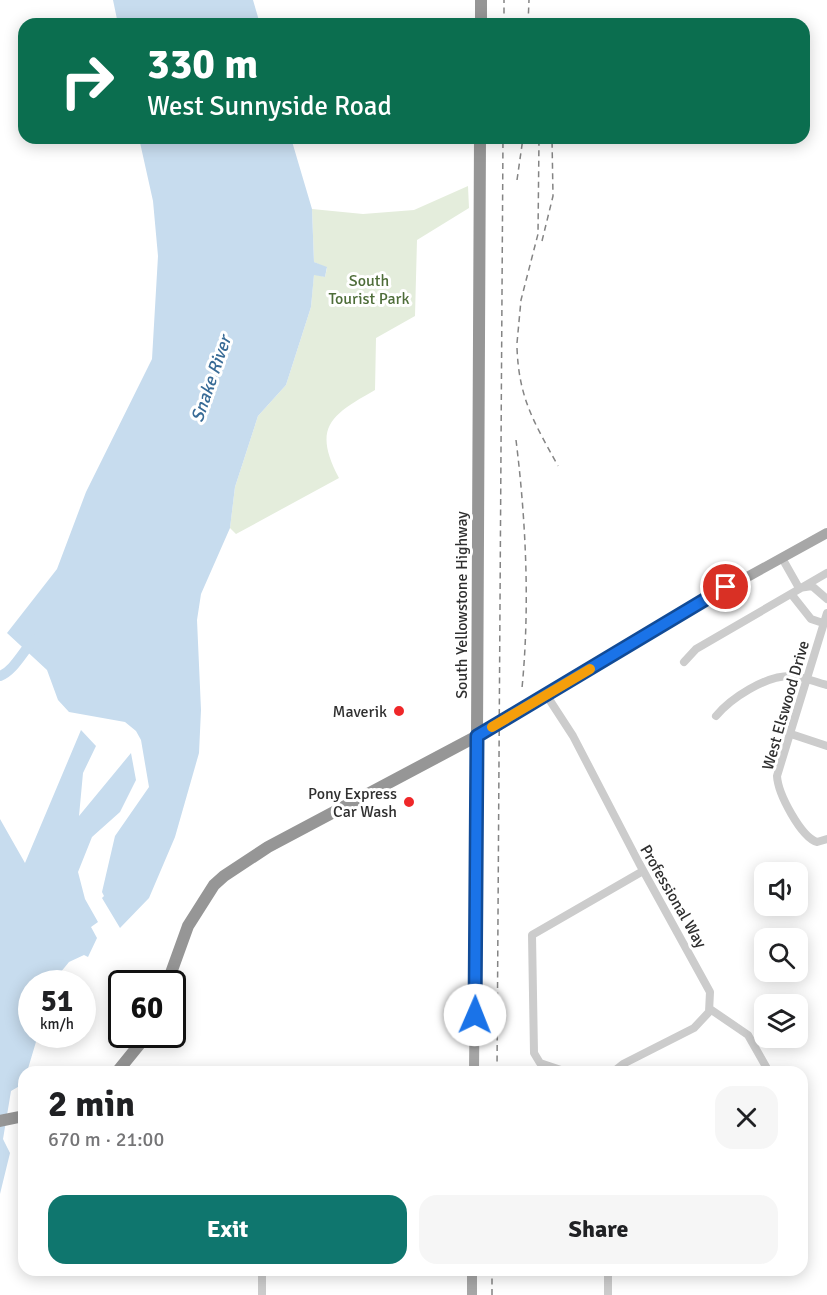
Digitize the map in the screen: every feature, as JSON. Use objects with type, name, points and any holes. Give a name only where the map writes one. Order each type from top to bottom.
[{"type":"highway","points":[[481,0],[481,18]]},
{"type":"highway","name":"South Yellowstone Highway","points":[[477,736],[480,144]]},
{"type":"highway","points":[[172,970],[188,926],[214,885],[224,876],[268,848],[477,736]]},
{"type":"highway","points":[[122,1066],[136,1048]]},
{"type":"highway","points":[[0,1121],[18,1117]]},
{"type":"main road","points":[[477,736],[548,696],[691,608],[827,533]]},
{"type":"main road","name":"South Yellowstone Highway","points":[[474,1066],[477,736]]},
{"type":"main road","points":[[472,1276],[472,1295]]},
{"type":"street","points":[[782,558],[799,588]]},
{"type":"street","points":[[684,663],[696,650],[827,573]]},
{"type":"street","points":[[799,588],[812,586],[827,599]]},
{"type":"street","points":[[792,595],[811,619],[823,623]]},
{"type":"street","name":"West Elswood Drive","points":[[827,613],[778,768],[780,791],[804,834],[818,842],[827,839]]},
{"type":"street","points":[[716,716],[727,704],[771,680],[793,676],[827,685]]},
{"type":"street","name":"Professional Way","points":[[548,696],[573,736],[643,871],[710,992],[710,1009]]},
{"type":"street","points":[[789,733],[827,746]]},
{"type":"street","points":[[549,1066],[540,1063],[534,1053],[532,935],[643,871]]},
{"type":"street","points":[[620,1066],[694,1028],[710,1009],[742,1028],[765,1066]]},
{"type":"street","points":[[262,1276],[262,1295]]},
{"type":"street","points":[[608,1276],[608,1295]]},
{"type":"green space","name":"South Tourist Park","points":[[468,186],[469,208],[417,240],[415,316],[376,338],[375,390],[347,407],[330,424],[327,446],[339,478],[236,534],[230,528],[235,487],[258,416],[286,385],[311,307],[314,274],[325,277],[327,268],[314,262],[312,209],[363,214],[414,210]]},
{"type":"water","points":[[113,0],[253,0],[258,18],[117,18]]},
{"type":"water","points":[[140,144],[293,144],[312,209],[314,262],[327,267],[325,277],[314,275],[311,307],[286,385],[258,416],[235,487],[230,528],[201,594],[197,620],[201,710],[199,753],[175,837],[149,898],[120,928],[102,898],[104,896],[102,892],[115,836],[149,787],[141,740],[136,731],[125,722],[69,712],[58,700],[47,670],[7,633],[57,569],[86,492],[152,359],[158,256],[153,201]]},
{"type":"water","points":[[81,730],[96,746],[83,773],[79,816],[131,753],[136,780],[120,812],[92,837],[78,872],[85,899],[98,922],[91,927],[97,938],[88,957],[84,955],[69,962],[62,970],[18,970],[18,1048],[34,1048],[29,1066],[18,1066],[18,1087],[11,1091],[3,1139],[10,1153],[0,1194],[0,819],[25,863]]},
{"type":"waterway","name":"Snake River","points":[[0,676],[15,665],[35,639]]},
{"type":"railway","points":[[504,0],[504,18]]},
{"type":"railway","points":[[528,18],[529,0]]},
{"type":"railway","points":[[497,1066],[503,144]]},
{"type":"railway","points":[[517,180],[522,144]]},
{"type":"railway","points":[[517,343],[521,300],[538,234],[539,144]]},
{"type":"railway","points":[[542,241],[553,196],[552,144]]},
{"type":"railway","points":[[517,348],[521,382],[529,410],[558,466]]},
{"type":"railway","points":[[516,440],[526,564],[526,626],[522,688]]},
{"type":"railway","points":[[492,1276],[492,1295]]},
{"type":"slow traffic","points":[[492,727],[548,696],[590,669]]},
{"type":"place","name":"Maverik","points":[[399,711]]},
{"type":"place","name":"Pony Express Car Wash","points":[[409,802]]},
{"type":"route","points":[[475,1015],[477,736],[548,696],[726,587]]}]
